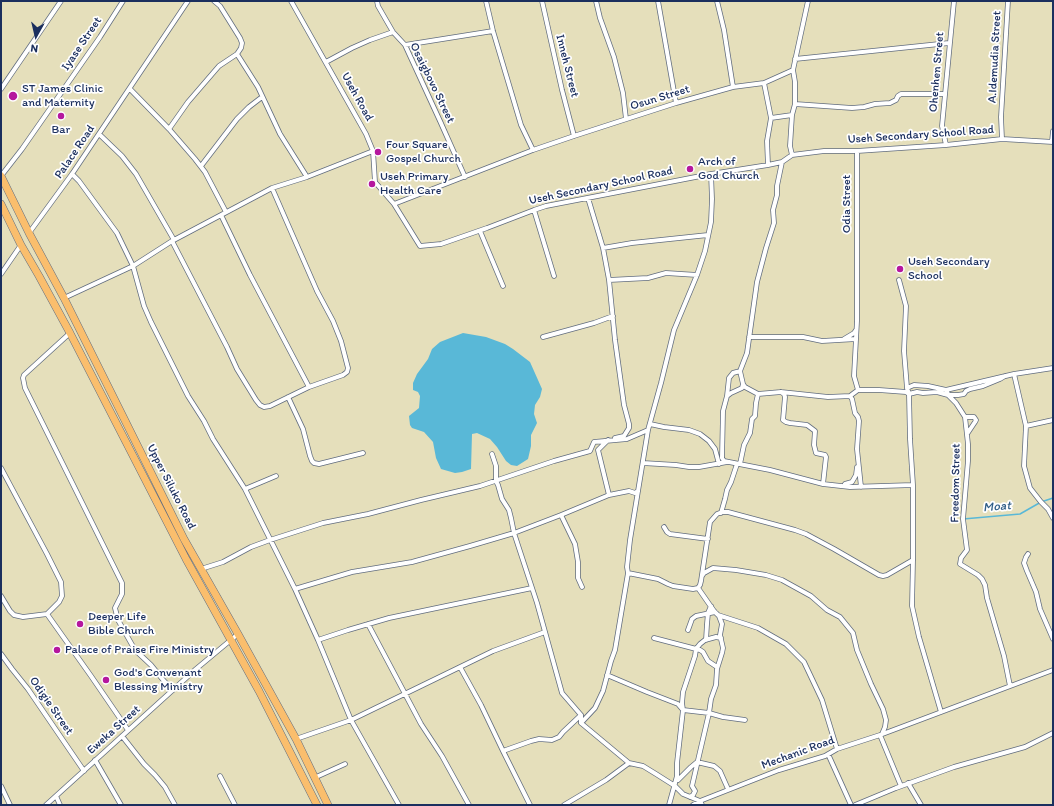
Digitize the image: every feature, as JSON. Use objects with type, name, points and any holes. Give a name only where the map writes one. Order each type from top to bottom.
[{"type":"main road","name":"Upper Siluko Road","points":[[1,176],[170,510],[201,569],[296,739],[328,805]]},
{"type":"main road","name":"Upper Siluko Road","points":[[1,204],[21,245],[70,333],[186,559],[231,639],[317,805]]},
{"type":"street","points":[[1,88],[61,1]]},
{"type":"street","name":"Iyase Street","points":[[1,176],[36,129],[100,37],[123,1]]},
{"type":"street","name":"Palace Road","points":[[29,233],[72,174],[188,1]]},
{"type":"street","points":[[169,129],[188,102],[219,66],[237,54],[241,48],[242,44],[240,38],[220,6],[214,1]]},
{"type":"street","name":"Useh Road","points":[[292,1],[366,134],[373,151],[375,182],[394,204]]},
{"type":"street","name":"Osaigbovo Street","points":[[377,1],[378,6],[393,32],[405,45],[465,177]]},
{"type":"street","points":[[486,1],[493,31],[522,124],[533,150]]},
{"type":"street","name":"Inneh Street","points":[[542,1],[574,136]]},
{"type":"street","points":[[596,1],[600,18],[614,57],[623,93],[626,119]]},
{"type":"street","points":[[658,1],[676,102]]},
{"type":"street","points":[[717,1],[724,30],[733,87]]},
{"type":"street","points":[[792,155],[790,146],[792,115],[795,104],[795,82],[793,70],[808,1]]},
{"type":"street","name":"Ohenhen Street","points":[[946,145],[942,126],[954,1]]},
{"type":"street","name":"A.Idemudia Street","points":[[1002,139],[1001,117],[1008,1]]},
{"type":"street","points":[[405,45],[493,31]]},
{"type":"street","points":[[326,62],[352,48],[393,32]]},
{"type":"street","points":[[796,59],[949,44]]},
{"type":"street","points":[[237,54],[258,88],[280,134],[307,177]]},
{"type":"street","name":"Osun Street","points":[[394,204],[533,150],[574,136],[676,102],[733,87],[764,83],[793,70]]},
{"type":"street","points":[[764,83],[771,118],[767,141],[768,165]]},
{"type":"street","points":[[130,89],[169,129],[200,166],[226,212]]},
{"type":"street","points":[[795,104],[852,108],[890,102],[896,100],[901,94],[946,94]]},
{"type":"street","points":[[200,166],[237,119],[262,97]]},
{"type":"street","points":[[771,118],[792,115]]},
{"type":"street","points":[[1052,142],[1053,131]]},
{"type":"street","points":[[99,134],[122,156],[136,174],[173,241],[237,369],[256,400],[264,407],[270,406],[309,387],[343,375],[347,372],[348,368],[341,341],[333,321],[317,291],[272,188]]},
{"type":"street","name":"Useh Secondary School Road","points":[[394,204],[420,246],[441,244],[534,210],[711,174],[768,165],[782,162],[792,155],[824,151],[857,151],[946,145],[1002,139],[1052,142]]},
{"type":"street","points":[[64,298],[133,266],[173,241],[272,188],[307,177],[373,151]]},
{"type":"street","name":"Odia Street","points":[[857,151],[858,257],[857,330],[854,376],[858,390]]},
{"type":"street","points":[[727,396],[742,388],[743,384],[740,371],[746,353],[757,282],[774,223],[773,210],[782,162]]},
{"type":"street","points":[[72,174],[79,181],[117,234],[133,266],[148,317],[188,396],[245,489],[295,589],[351,720],[399,805]]},
{"type":"street","points":[[581,723],[595,708],[603,691],[615,650],[628,573],[628,557],[648,430],[674,330],[705,251],[712,214],[711,174]]},
{"type":"street","points":[[588,198],[603,248],[609,280],[624,405],[629,424],[629,428],[624,436],[618,436],[608,440],[598,450],[608,495]]},
{"type":"street","points":[[534,210],[554,276]]},
{"type":"street","points":[[221,215],[250,275],[309,387]]},
{"type":"street","points":[[480,231],[503,286]]},
{"type":"street","points":[[603,248],[638,242],[708,235]]},
{"type":"street","points":[[1,274],[21,245]]},
{"type":"street","points":[[609,280],[648,278],[666,273],[696,275]]},
{"type":"street","points":[[899,280],[906,306],[904,351],[907,388],[909,394],[910,439],[914,485],[914,560],[912,606],[919,637],[941,712]]},
{"type":"street","points":[[543,337],[594,323],[613,316]]},
{"type":"street","points":[[841,340],[857,330]]},
{"type":"street","points":[[70,333],[24,375],[23,378],[25,388],[122,584],[122,594],[115,608],[118,620],[135,650],[151,665],[173,690]]},
{"type":"street","points":[[749,337],[803,337],[822,341],[856,339]]},
{"type":"street","points":[[907,388],[914,385],[946,390],[1014,374],[1053,368]]},
{"type":"street","points":[[740,371],[733,373],[729,378],[727,396],[723,411],[722,458],[724,461],[770,470],[823,484],[861,487],[914,485]]},
{"type":"street","points":[[1014,374],[1026,426],[1024,466],[1030,488],[1048,509],[1053,518]]},
{"type":"street","points":[[743,384],[758,394],[781,392],[828,397],[850,396],[858,390],[879,390],[906,392],[909,394],[917,392],[937,392],[948,395],[964,394],[970,389],[983,386],[1005,376]]},
{"type":"street","name":"Freedom Street","points":[[946,390],[948,395],[956,403],[965,417],[967,434],[968,461],[963,519],[967,550],[961,558],[960,564],[978,574],[985,585],[987,598],[1004,656],[1010,686]]},
{"type":"street","points":[[781,392],[785,397],[783,420],[790,423],[807,425],[815,431],[814,445],[816,453],[825,455],[826,457],[823,484]]},
{"type":"street","points":[[721,513],[727,490],[732,482],[735,468],[739,464],[744,445],[750,433],[752,419],[755,416],[758,394]]},
{"type":"street","points":[[850,396],[855,413],[859,420],[857,449],[861,487]]},
{"type":"street","points":[[288,397],[303,429],[310,456],[314,463],[318,464],[363,453]]},
{"type":"street","points":[[965,417],[974,417],[976,420],[967,434]]},
{"type":"street","points":[[1026,426],[1053,420]]},
{"type":"street","points":[[650,424],[664,428],[689,430],[700,434],[709,441],[715,449],[718,464]]},
{"type":"street","points":[[201,569],[223,562],[251,547],[323,523],[368,514],[480,486],[554,461],[590,451],[594,442],[627,439],[648,430]]},
{"type":"street","points":[[492,454],[496,466],[496,481],[502,499],[508,510],[562,693],[580,714],[581,723],[629,763],[643,766],[674,786],[683,794],[701,803]]},
{"type":"street","points":[[643,463],[699,467],[729,462]]},
{"type":"street","points":[[844,486],[845,484],[854,480],[859,463]]},
{"type":"street","points":[[1,468],[41,541],[61,582],[62,596],[59,602],[47,614],[23,617],[14,615],[1,596]]},
{"type":"street","points":[[245,489],[276,476]]},
{"type":"street","points":[[295,589],[352,572],[412,562],[470,546],[562,515],[608,495],[628,491],[639,485]]},
{"type":"street","points":[[628,491],[635,493],[638,491]]},
{"type":"street","points":[[698,588],[700,586],[702,576],[710,522],[717,514],[728,512],[806,534],[834,548],[879,575],[887,575],[914,560]]},
{"type":"street","points":[[562,515],[575,544],[578,562],[578,578],[582,587]]},
{"type":"street","points":[[664,527],[670,534],[708,539]]},
{"type":"street","points":[[1028,554],[1024,563],[1036,592],[1040,609],[1053,639]]},
{"type":"street","points":[[702,576],[704,573],[713,568],[766,575],[782,580],[811,596],[827,610],[840,617],[853,633],[857,650],[883,709],[886,720],[885,727],[881,734],[901,786]]},
{"type":"street","points":[[628,573],[658,579],[674,586],[693,589],[698,588]]},
{"type":"street","points":[[318,640],[390,618],[532,588]]},
{"type":"street","points":[[690,797],[695,791],[692,786],[711,700],[716,684],[722,648],[720,630],[722,624],[719,616],[698,588]]},
{"type":"street","points":[[706,640],[710,606]]},
{"type":"street","points":[[688,630],[692,619],[696,616],[715,612]]},
{"type":"street","points":[[47,614],[128,730]]},
{"type":"street","points":[[719,616],[758,628],[786,644],[804,662],[822,700],[837,750]]},
{"type":"street","points":[[368,624],[404,694],[442,756],[469,805]]},
{"type":"street","points":[[296,739],[351,720],[493,651],[545,632]]},
{"type":"street","points":[[231,639],[238,634]]},
{"type":"street","points":[[669,805],[677,776],[683,710],[683,692],[695,656],[696,648],[706,640],[716,637],[721,638]]},
{"type":"street","points":[[654,638],[696,648],[703,652],[708,662],[718,667]]},
{"type":"street","name":"Eweka Street","points":[[46,805],[231,639]]},
{"type":"street","name":"Odigie Street","points":[[1,654],[28,689],[84,771]]},
{"type":"street","points":[[460,667],[482,705],[530,805]]},
{"type":"street","name":"Mechanic Road","points":[[693,805],[701,803],[728,789],[779,770],[825,756],[837,750],[1053,670]]},
{"type":"street","points":[[607,675],[678,704],[683,710],[709,713],[723,718],[745,720]]},
{"type":"street","points":[[503,751],[539,739],[552,740],[560,737],[580,714]]},
{"type":"street","points":[[855,805],[908,783],[954,767],[1025,747],[1053,733]]},
{"type":"street","points":[[122,736],[144,764],[165,787],[175,805]]},
{"type":"street","points":[[828,754],[851,805]]},
{"type":"street","points":[[95,760],[121,805]]},
{"type":"street","points":[[674,786],[678,778],[697,762]]},
{"type":"street","points":[[697,762],[714,766],[720,771],[728,789]]},
{"type":"street","points":[[564,805],[606,780],[629,763]]},
{"type":"street","points":[[314,778],[345,764]]},
{"type":"street","points":[[220,776],[235,805]]},
{"type":"street","points":[[908,783],[921,805]]},
{"type":"street","points":[[1,786],[10,805]]},
{"type":"street","points":[[56,796],[60,805]]},
{"type":"water","points":[[463,333],[486,337],[505,344],[513,349],[530,362],[542,389],[540,397],[535,405],[534,414],[537,423],[531,435],[531,446],[528,459],[517,466],[511,465],[506,461],[490,439],[477,433],[472,434],[471,469],[455,473],[441,469],[436,458],[433,442],[424,432],[412,428],[410,425],[409,416],[419,408],[420,396],[418,392],[413,390],[413,383],[417,374],[428,359],[432,349],[440,342]]},
{"type":"waterway","name":"Moat","points":[[963,519],[1020,514],[1041,502],[1053,498]]},
{"type":"place","name":"ST James Clinic and Maternity","points":[[13,96]]},
{"type":"place","name":"Bar","points":[[61,116]]},
{"type":"place","name":"Four Square Gospel Church","points":[[378,152]]},
{"type":"place","name":"Arch of God Church","points":[[690,169]]},
{"type":"place","name":"Useh Primary Health Care","points":[[372,184]]},
{"type":"place","name":"Useh Secondary School","points":[[900,269]]},
{"type":"place","name":"Deeper Life Bible Church","points":[[80,624]]},
{"type":"place","name":"Palace of Praise Fire Ministry","points":[[57,650]]},
{"type":"place","name":"God's Convenant Blessing Ministry","points":[[106,680]]}]
